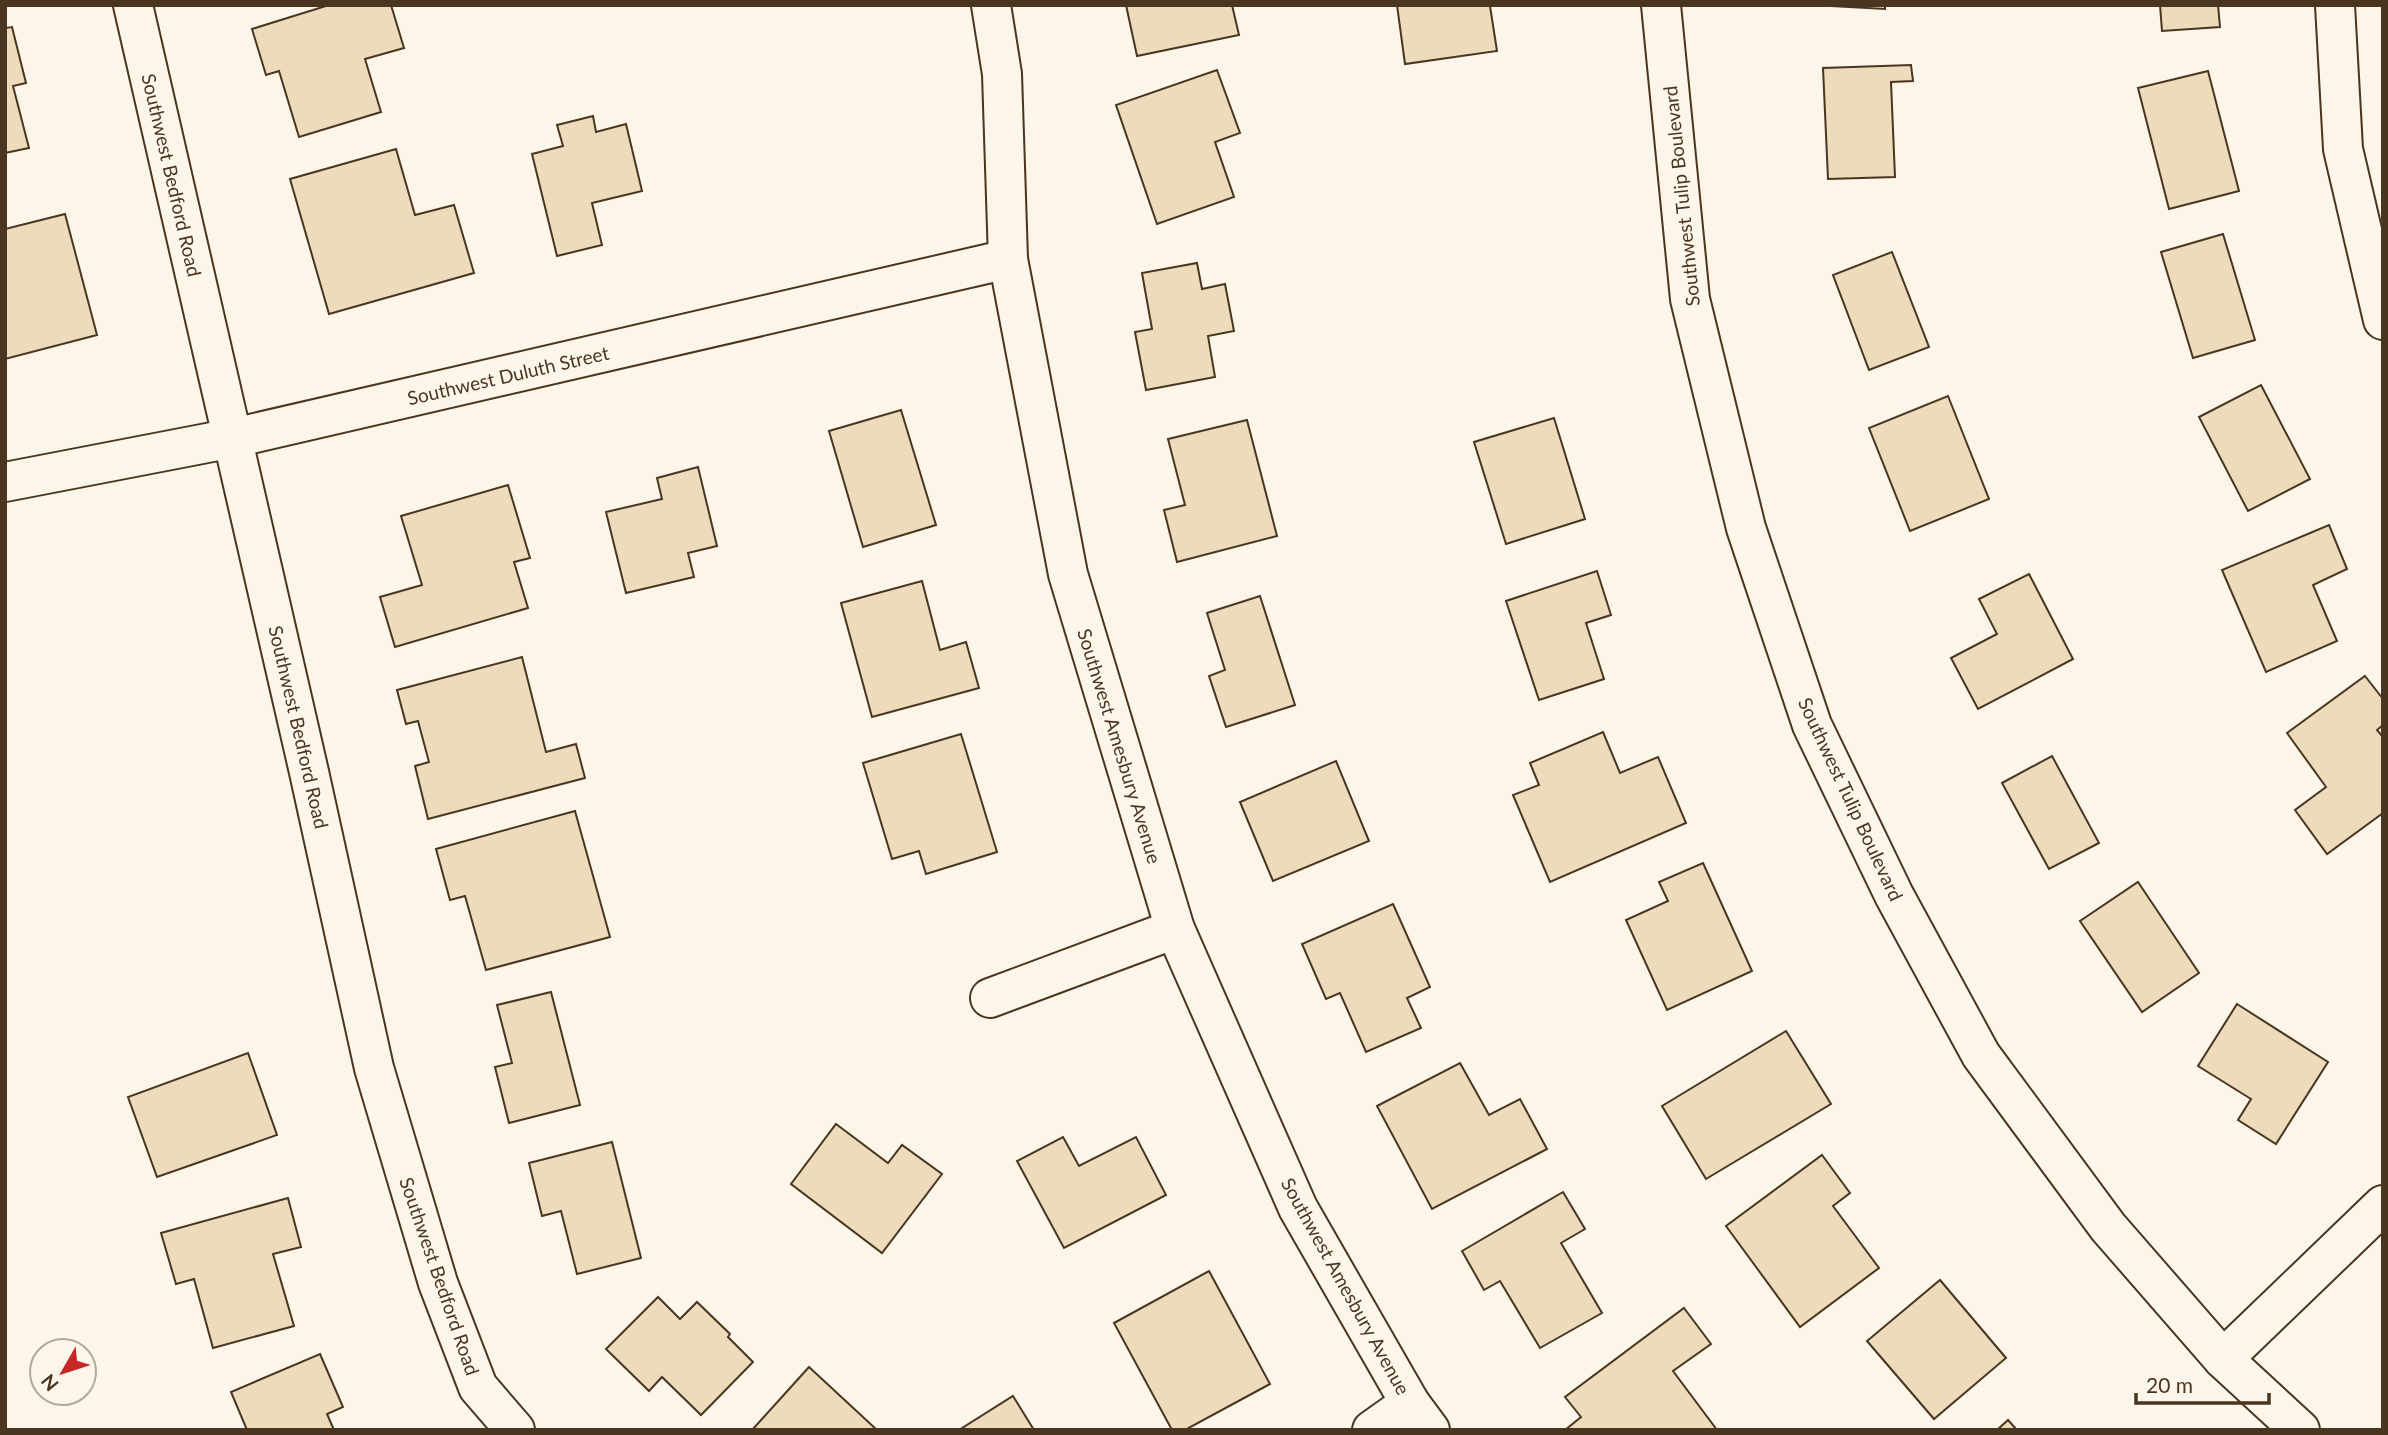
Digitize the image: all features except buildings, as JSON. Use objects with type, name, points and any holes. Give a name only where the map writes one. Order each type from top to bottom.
[{"type":"street","name":"Southwest Bedford Road","points":[[133,5],[233,438],[373,1068],[438,1283],[478,1387],[515,1430]]},
{"type":"street","name":"Southwest Amesbury Avenue","points":[[991,5],[1002,74],[1008,260],[1068,574],[1175,929],[1298,1208],[1420,1416]]},
{"type":"street","name":"Southwest Tulip Boulevard","points":[[1661,5],[1690,299],[1745,528],[1812,725],[1894,895],[1982,1055],[2108,1227],[2223,1359],[2300,1430]]},
{"type":"street","points":[[2336,5],[2343,149],[2383,320]]},
{"type":"street","name":"Southwest Duluth Street","points":[[5,482],[233,438],[1008,260]]},
{"type":"street","points":[[990,998],[1175,929]]},
{"type":"street","points":[[2223,1359],[2383,1205]]},
{"type":"street","points":[[1372,1430],[1420,1416]]}]
